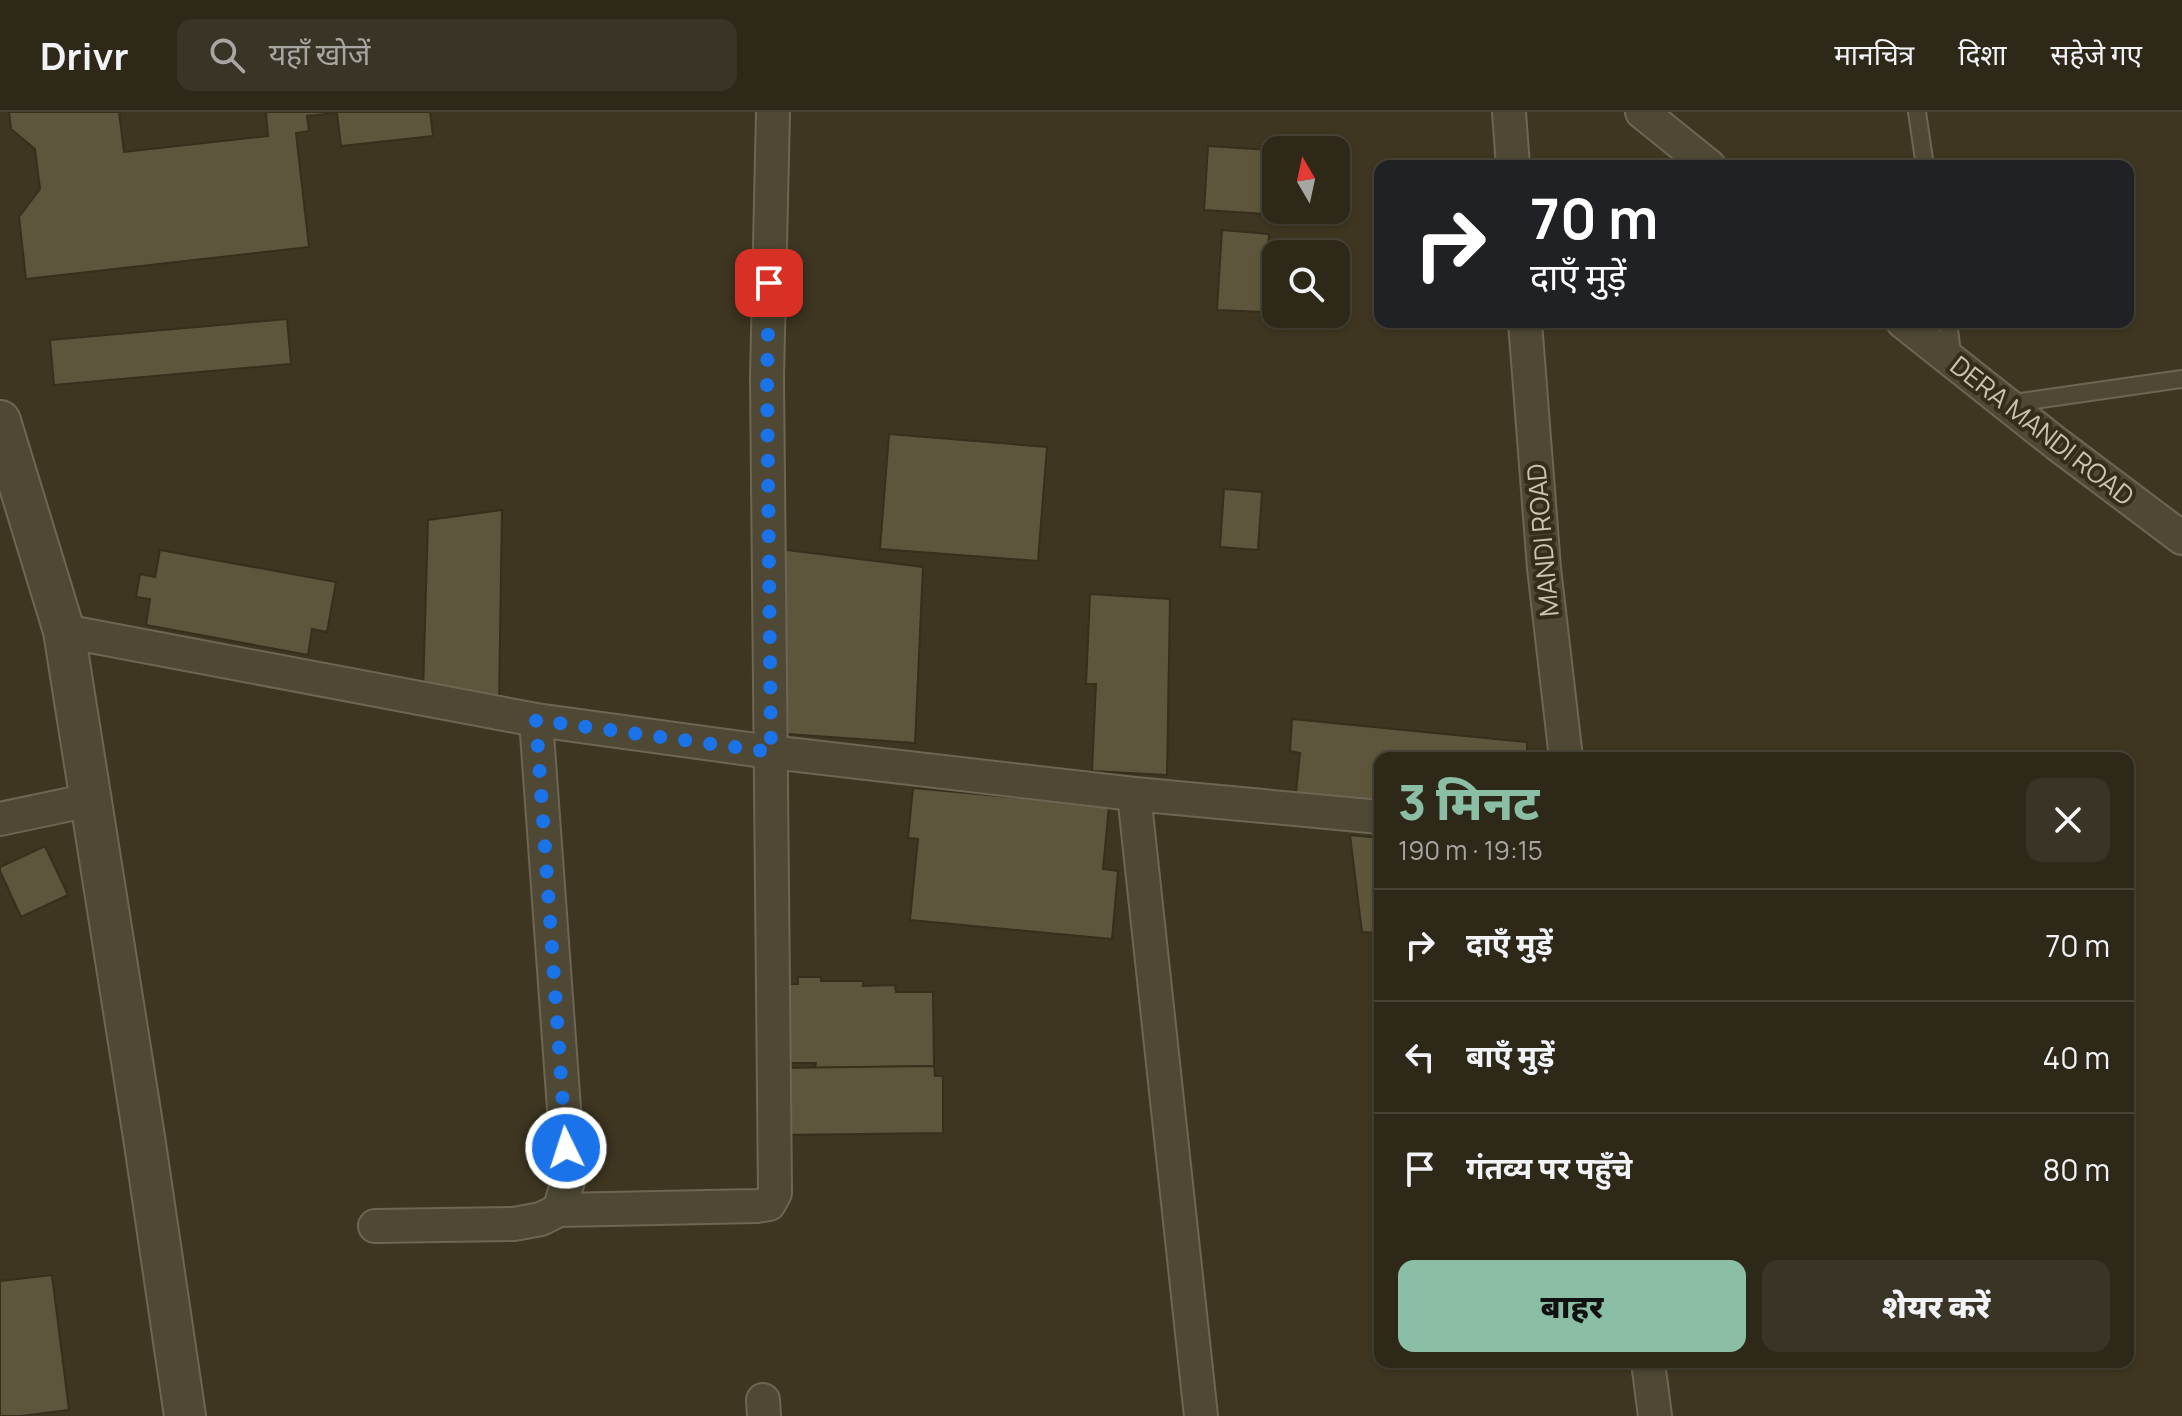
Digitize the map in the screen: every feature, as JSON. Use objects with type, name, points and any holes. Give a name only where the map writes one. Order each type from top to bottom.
[{"type":"street","points":[[375,1226],[514,1224],[541,1219],[559,1210],[757,1206],[769,1204],[775,1193],[767,378],[773,112]]},
{"type":"street","points":[[1509,112],[1513,160]]},
{"type":"street","points":[[1642,112],[1702,160]]},
{"type":"street","name":"MANDI ROAD","points":[[1525,328],[1544,568],[1565,752]]},
{"type":"street","name":"DERA MANDI ROAD","points":[[1910,328],[2182,538]]},
{"type":"street","points":[[0,421],[64,631],[185,1416]]},
{"type":"street","points":[[64,631],[536,720],[771,752],[1134,794],[1374,816]]},
{"type":"street","points":[[536,720],[569,1178],[559,1210]]},
{"type":"street","points":[[1134,794],[1201,1416]]},
{"type":"street","points":[[0,819],[90,800]]},
{"type":"street","points":[[1649,1368],[1655,1416]]},
{"type":"lane","points":[[1917,112],[1924,160]]},
{"type":"lane","points":[[1949,328],[1954,363]]},
{"type":"lane","points":[[2006,404],[2182,379]]},
{"type":"building","points":[[9,112],[119,112],[124,152],[268,136],[266,112],[430,112],[433,136],[341,146],[337,113],[307,116],[309,131],[296,133],[309,247],[26,279],[19,217],[40,189],[35,149],[11,129]]},
{"type":"building","points":[[1208,146],[1262,149],[1262,214],[1204,210]]},
{"type":"building","points":[[1222,230],[1269,234],[1269,240],[1262,240],[1262,312],[1217,310]]},
{"type":"building","points":[[287,319],[291,364],[54,385],[50,340]]},
{"type":"building","points":[[889,434],[1047,447],[1038,561],[880,549]]},
{"type":"building","points":[[1224,489],[1262,492],[1258,550],[1220,547]]},
{"type":"building","points":[[502,510],[499,705],[423,693],[428,520]]},
{"type":"building","points":[[779,549],[923,567],[915,743],[773,733]]},
{"type":"building","points":[[160,550],[336,582],[327,632],[312,629],[308,655],[146,625],[150,599],[136,597],[140,574],[155,577]]},
{"type":"building","points":[[1090,594],[1170,599],[1167,775],[1092,771],[1096,684],[1086,684]]},
{"type":"building","points":[[1292,719],[1527,742],[1527,752],[1374,752],[1374,800],[1296,793],[1300,753],[1290,751]]},
{"type":"building","points":[[913,788],[1109,806],[1103,869],[1118,871],[1112,939],[910,920],[918,839],[908,838]]},
{"type":"building","points":[[1350,835],[1374,837],[1374,933],[1362,932]]},
{"type":"building","points":[[45,846],[68,895],[21,917],[0,867]]},
{"type":"building","points":[[798,977],[821,977],[821,981],[863,981],[863,986],[895,985],[896,992],[933,992],[934,1066],[815,1068],[816,1063],[784,1063],[783,984],[798,984]]},
{"type":"building","points":[[934,1066],[935,1076],[943,1076],[943,1133],[778,1135],[778,1068]]},
{"type":"building","points":[[52,1275],[69,1410],[0,1416],[0,1281]]},
{"type":"route","points":[[566,1148],[536,720],[771,752],[767,378],[769,283]]}]
